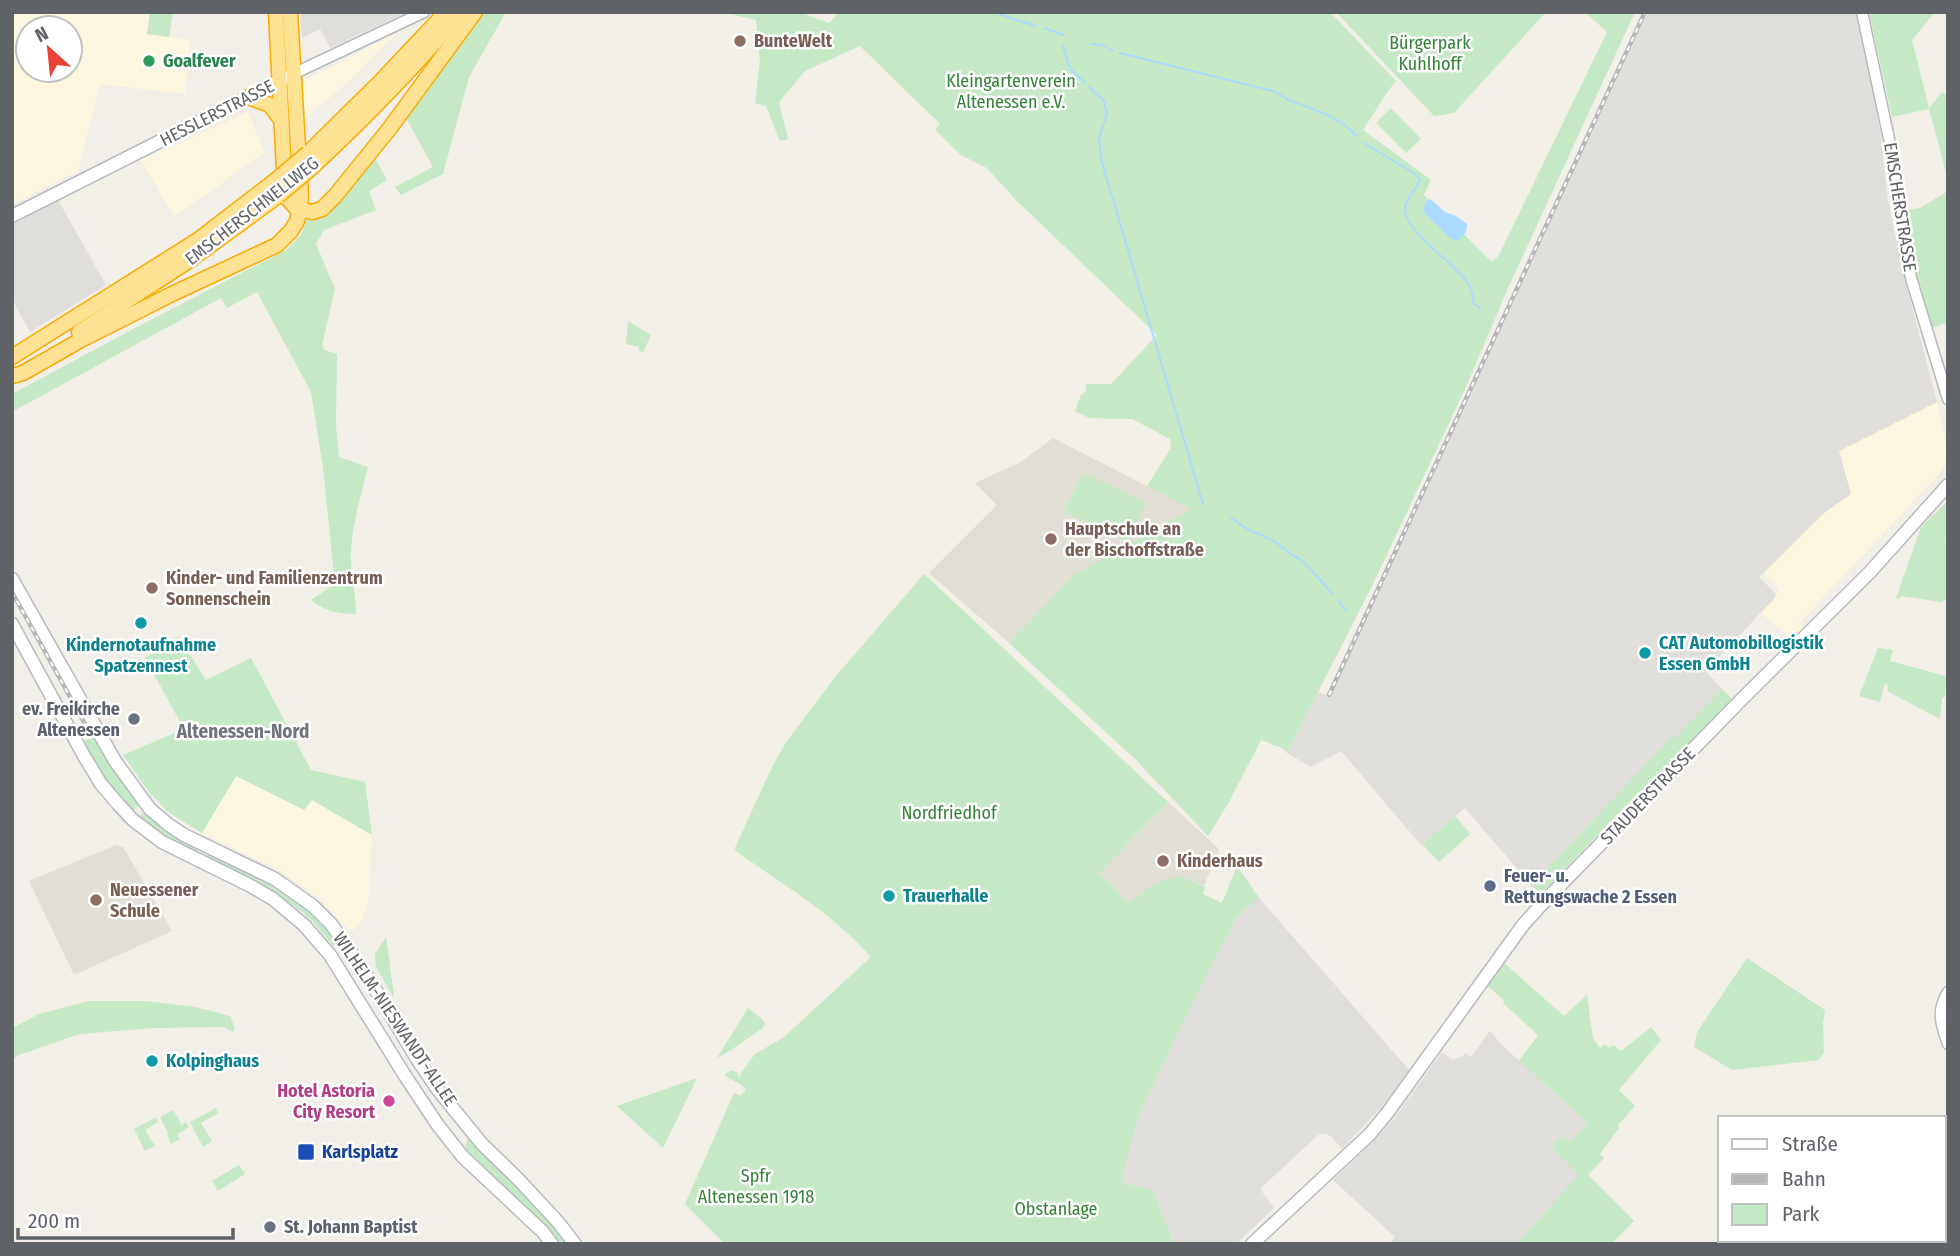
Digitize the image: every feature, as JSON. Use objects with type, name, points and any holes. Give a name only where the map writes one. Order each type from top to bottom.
[{"type":"highway","points":[[276,12],[284,170],[288,199],[300,210],[312,212],[322,209],[335,196],[390,128],[475,12]]},
{"type":"highway","points":[[12,375],[23,373],[79,341],[276,244],[291,231],[300,210],[290,12]]},
{"type":"highway","name":"EMSCHERSCHNELLWEG","points":[[12,357],[198,240],[276,180],[379,83],[446,12]]},
{"type":"highway","name":"EMSCHERSCHNELLWEG","points":[[12,375],[131,300],[278,196],[356,126],[461,12]]},
{"type":"highway","points":[[379,83],[380,76],[430,14]]},
{"type":"highway","points":[[248,97],[270,105],[282,121]]},
{"type":"main road","name":"HESSLERSTRASSE","points":[[12,216],[293,74]]},
{"type":"main road","name":"STAUDERSTRASSE","points":[[1252,1244],[1362,1142],[1388,1112],[1523,925],[1541,905],[1877,565],[1943,494],[1948,485]]},
{"type":"main road","name":"WILHELM-NIESWANDT-ALLEE","points":[[12,579],[115,761],[150,808],[169,825],[205,846],[275,879],[313,906],[331,924],[363,968],[417,1059],[439,1090],[475,1136],[558,1222],[575,1244]]},
{"type":"main road","name":"WILHELM-NIESWANDT-ALLEE","points":[[12,624],[92,770],[117,804],[162,842],[273,899],[312,933],[330,955],[404,1074],[463,1157],[543,1232],[552,1244]]},
{"type":"main road","points":[[133,820],[138,811],[150,808]]},
{"type":"main road","points":[[191,858],[205,846]]},
{"type":"street","name":"EMSCHERSTRASSE","points":[[1862,12],[1892,156],[1906,256],[1948,399]]},
{"type":"street","name":"HESSLERSTRASSE","points":[[293,74],[430,14]]},
{"type":"street","points":[[1948,992],[1941,1004],[1940,1016],[1948,1044]]},
{"type":"shaded area","points":[[12,12],[150,12],[147,34],[190,40],[185,94],[100,84],[78,171],[12,204]]},
{"type":"shaded area","points":[[300,12],[407,12],[330,48],[320,29],[302,38]]},
{"type":"shaded area","points":[[1648,12],[1859,12],[1880,131],[1888,201],[1904,276],[1937,402],[1839,451],[1851,494],[1824,513],[1759,577],[1776,594],[1774,599],[1705,671],[1722,689],[1531,885],[1465,808],[1421,845],[1341,751],[1311,767],[1287,753],[1318,692],[1330,697]]},
{"type":"shaded area","points":[[396,34],[351,80],[304,119],[301,82]]},
{"type":"shaded area","points":[[248,112],[264,151],[174,217],[141,160]]},
{"type":"shaded area","points":[[58,200],[106,285],[30,332],[12,299],[12,225]]},
{"type":"shaded area","points":[[1937,402],[1947,449],[1945,465],[1799,623],[1804,628],[1792,640],[1761,613],[1779,589],[1765,573],[1824,513],[1851,494],[1839,451]]},
{"type":"shaded area","name":"Hauptschule an der Bischoffstraße","points":[[1053,438],[1192,509],[1074,576],[1009,643],[929,573],[997,505],[975,483],[1021,462]]},
{"type":"shaded area","points":[[236,776],[304,810],[312,800],[372,835],[368,902],[361,922],[354,930],[348,929],[320,899],[279,870],[202,833]]},
{"type":"shaded area","name":"Kinderhaus","points":[[1168,802],[1219,849],[1204,886],[1180,876],[1158,882],[1130,904],[1100,873]]},
{"type":"shaded area","points":[[116,845],[123,847],[172,931],[74,975],[29,881]]},
{"type":"shaded area","points":[[1259,898],[1410,1071],[1396,1091],[1342,1149],[1332,1137],[1318,1135],[1260,1189],[1274,1208],[1239,1244],[1174,1244],[1153,1190],[1121,1182],[1137,1120],[1178,1033],[1236,918]]},
{"type":"shaded area","points":[[1490,1031],[1588,1123],[1570,1143],[1552,1148],[1580,1175],[1518,1244],[1389,1244],[1395,1237],[1333,1180],[1396,1116],[1442,1052],[1452,1060],[1465,1053],[1471,1057]]},
{"type":"green space","points":[[150,12],[173,12],[169,37],[147,34]]},
{"type":"green space","points":[[483,12],[506,12],[469,77],[443,174],[401,195],[395,187],[433,167],[406,118]]},
{"type":"green space","name":"Kleingartenverein Altenessen e.V.","points":[[722,12],[799,12],[829,23],[839,12],[1330,12],[1396,81],[1363,130],[1431,180],[1424,195],[1492,262],[1499,255],[1607,32],[1585,12],[1635,12],[1508,288],[1466,387],[1372,586],[1287,753],[1282,748],[1261,740],[1208,836],[1135,759],[1009,643],[1073,576],[1191,509],[1147,486],[1171,448],[1170,439],[1132,419],[1089,418],[1075,411],[1081,395],[1086,391],[1086,384],[1111,384],[1157,335],[1017,201],[987,168],[961,155],[935,130],[940,124],[860,46],[805,71],[779,102],[788,139],[780,141],[766,106],[755,103],[760,60],[756,20]]},
{"type":"green space","name":"Bürgerpark Kuhlhoff","points":[[1336,12],[1546,12],[1454,113],[1434,116]]},
{"type":"green space","points":[[1869,12],[1935,12],[1912,40],[1929,108],[1942,92],[1948,96],[1948,180],[1929,109],[1892,117]]},
{"type":"green space","points":[[1391,108],[1421,139],[1406,153],[1376,123]]},
{"type":"green space","points":[[374,156],[387,180],[369,191],[376,210],[324,230],[316,244],[335,289],[322,345],[324,350],[337,354],[336,425],[339,457],[368,467],[352,542],[356,614],[349,614],[327,609],[311,600],[335,584],[323,468],[311,392],[257,292],[227,308],[221,298],[12,412],[12,394],[286,250],[301,235],[306,221],[337,204]]},
{"type":"green space","points":[[1948,191],[1948,322],[1930,329],[1915,270],[1907,210],[1920,208]]},
{"type":"green space","points":[[628,321],[651,335],[643,352],[639,351],[639,347],[626,344]]},
{"type":"green space","points":[[1083,473],[1146,503],[1127,542],[1064,512]]},
{"type":"green space","points":[[1948,501],[1948,535],[1945,538],[1948,598],[1941,602],[1901,596],[1896,598],[1921,527]]},
{"type":"green space","name":"Nordfriedhof","points":[[924,574],[1168,802],[1100,873],[1129,903],[1158,882],[1180,876],[1205,887],[1203,894],[1222,903],[1237,866],[1259,898],[1236,918],[1178,1033],[1137,1120],[1121,1182],[1153,1190],[1174,1244],[725,1244],[685,1204],[734,1093],[741,1096],[746,1089],[725,1074],[732,1070],[738,1073],[739,1079],[755,1054],[784,1037],[871,957],[824,913],[734,850],[787,741],[836,676]]},
{"type":"green space","points":[[179,637],[206,680],[251,658],[311,770],[365,782],[372,835],[312,800],[304,810],[236,776],[202,833],[168,812],[149,792],[123,755],[184,729],[145,658]]},
{"type":"green space","points":[[1878,648],[1893,650],[1890,661],[1946,676],[1940,719],[1887,691],[1888,686],[1885,683],[1880,702],[1859,696]]},
{"type":"green space","points":[[1722,689],[1733,700],[1636,795],[1546,889],[1538,891],[1531,885],[1673,736],[1675,738]]},
{"type":"green space","points":[[96,735],[141,804],[132,813],[119,800],[81,743]]},
{"type":"green space","points":[[146,813],[171,834],[196,846],[197,851],[193,852],[152,829],[139,817]]},
{"type":"green space","points":[[1455,816],[1470,834],[1439,862],[1422,844]]},
{"type":"green space","points":[[210,853],[294,895],[339,940],[333,946],[308,917],[284,899],[202,859]]},
{"type":"green space","points":[[386,937],[393,997],[376,966],[375,954]]},
{"type":"green space","points":[[1747,958],[1825,1010],[1824,1052],[1819,1060],[1732,1070],[1694,1047],[1697,1032]]},
{"type":"green space","points":[[1504,963],[1564,1016],[1587,995],[1593,1039],[1600,1048],[1605,1044],[1609,1048],[1614,1045],[1621,1051],[1651,1027],[1661,1040],[1619,1090],[1635,1106],[1618,1125],[1619,1128],[1600,1154],[1604,1158],[1588,1175],[1634,1221],[1611,1244],[1518,1244],[1579,1175],[1551,1147],[1563,1136],[1570,1142],[1588,1123],[1519,1061],[1538,1035],[1487,986]]},
{"type":"green space","points":[[89,1001],[145,1001],[195,1007],[230,1016],[235,1028],[233,1032],[224,1027],[153,1028],[80,1034],[19,1055],[12,1060],[12,1028],[39,1014]]},
{"type":"green space","points":[[748,1008],[763,1020],[763,1028],[717,1058]]},
{"type":"green space","points":[[697,1078],[663,1148],[617,1106]]},
{"type":"green space","points":[[216,1108],[218,1113],[201,1123],[212,1141],[203,1147],[190,1122]]},
{"type":"green space","points":[[173,1110],[182,1125],[186,1122],[189,1127],[177,1134],[180,1139],[171,1144],[160,1117]]},
{"type":"green space","points":[[156,1117],[158,1122],[145,1130],[155,1146],[145,1151],[134,1129]]},
{"type":"green space","points":[[469,1130],[570,1244],[555,1244],[464,1156]]},
{"type":"green space","points":[[239,1165],[245,1174],[218,1191],[212,1181]]},
{"type":"water","points":[[1430,199],[1445,212],[1467,224],[1461,238],[1456,241],[1449,237],[1423,211]]},
{"type":"waterway","points":[[992,12],[1036,26]]},
{"type":"waterway","points":[[1044,28],[1063,35]]},
{"type":"waterway","points":[[1091,44],[1103,45],[1113,51]]},
{"type":"waterway","points":[[1063,46],[1070,69],[1084,82]]},
{"type":"waterway","points":[[1120,53],[1273,91],[1336,119],[1356,136]]},
{"type":"waterway","points":[[1089,87],[1104,101],[1107,114],[1099,137],[1101,159],[1203,504]]},
{"type":"waterway","points":[[1364,143],[1420,179],[1406,204],[1407,217],[1421,236],[1468,283],[1474,304],[1480,308]]},
{"type":"waterway","points":[[1230,517],[1247,529],[1274,541],[1303,561],[1333,594]]},
{"type":"waterway","points":[[1338,600],[1346,611]]},
{"type":"railway","points":[[1329,695],[1645,12]]},
{"type":"railway","points":[[12,592],[90,733]]},
{"type":"place","name":"BunteWelt","points":[[740,41]]},
{"type":"place","name":"Goalfever","points":[[149,61]]},
{"type":"place","name":"Hauptschule an der Bischoffstraße","points":[[1051,539]]},
{"type":"place","name":"Kinder- und Familienzentrum Sonnenschein","points":[[152,588]]},
{"type":"place","name":"Kindernotaufnahme Spatzennest","points":[[141,623]]},
{"type":"place","name":"CAT Automobillogistik Essen GmbH","points":[[1645,653]]},
{"type":"place","name":"ev. Freikirche Altenessen","points":[[134,719]]},
{"type":"place","name":"Kinderhaus","points":[[1163,861]]},
{"type":"place","name":"Feuer- u. Rettungswache 2 Essen","points":[[1490,886]]},
{"type":"place","name":"Trauerhalle","points":[[889,896]]},
{"type":"place","name":"Neuessener Schule","points":[[96,900]]},
{"type":"place","name":"Kolpinghaus","points":[[152,1061]]},
{"type":"place","name":"Hotel Astoria City Resort","points":[[389,1101]]},
{"type":"place","name":"Karlsplatz","points":[[306,1152]]},
{"type":"place","name":"St. Johann Baptist","points":[[270,1227]]},
{"type":"district","name":"Altenessen-Nord","points":[[243,731]]},
{"type":"park label","name":"Spfr Altenessen 1918","points":[[756,1186]]},
{"type":"park label","name":"Obstanlage","points":[[1056,1209]]}]
